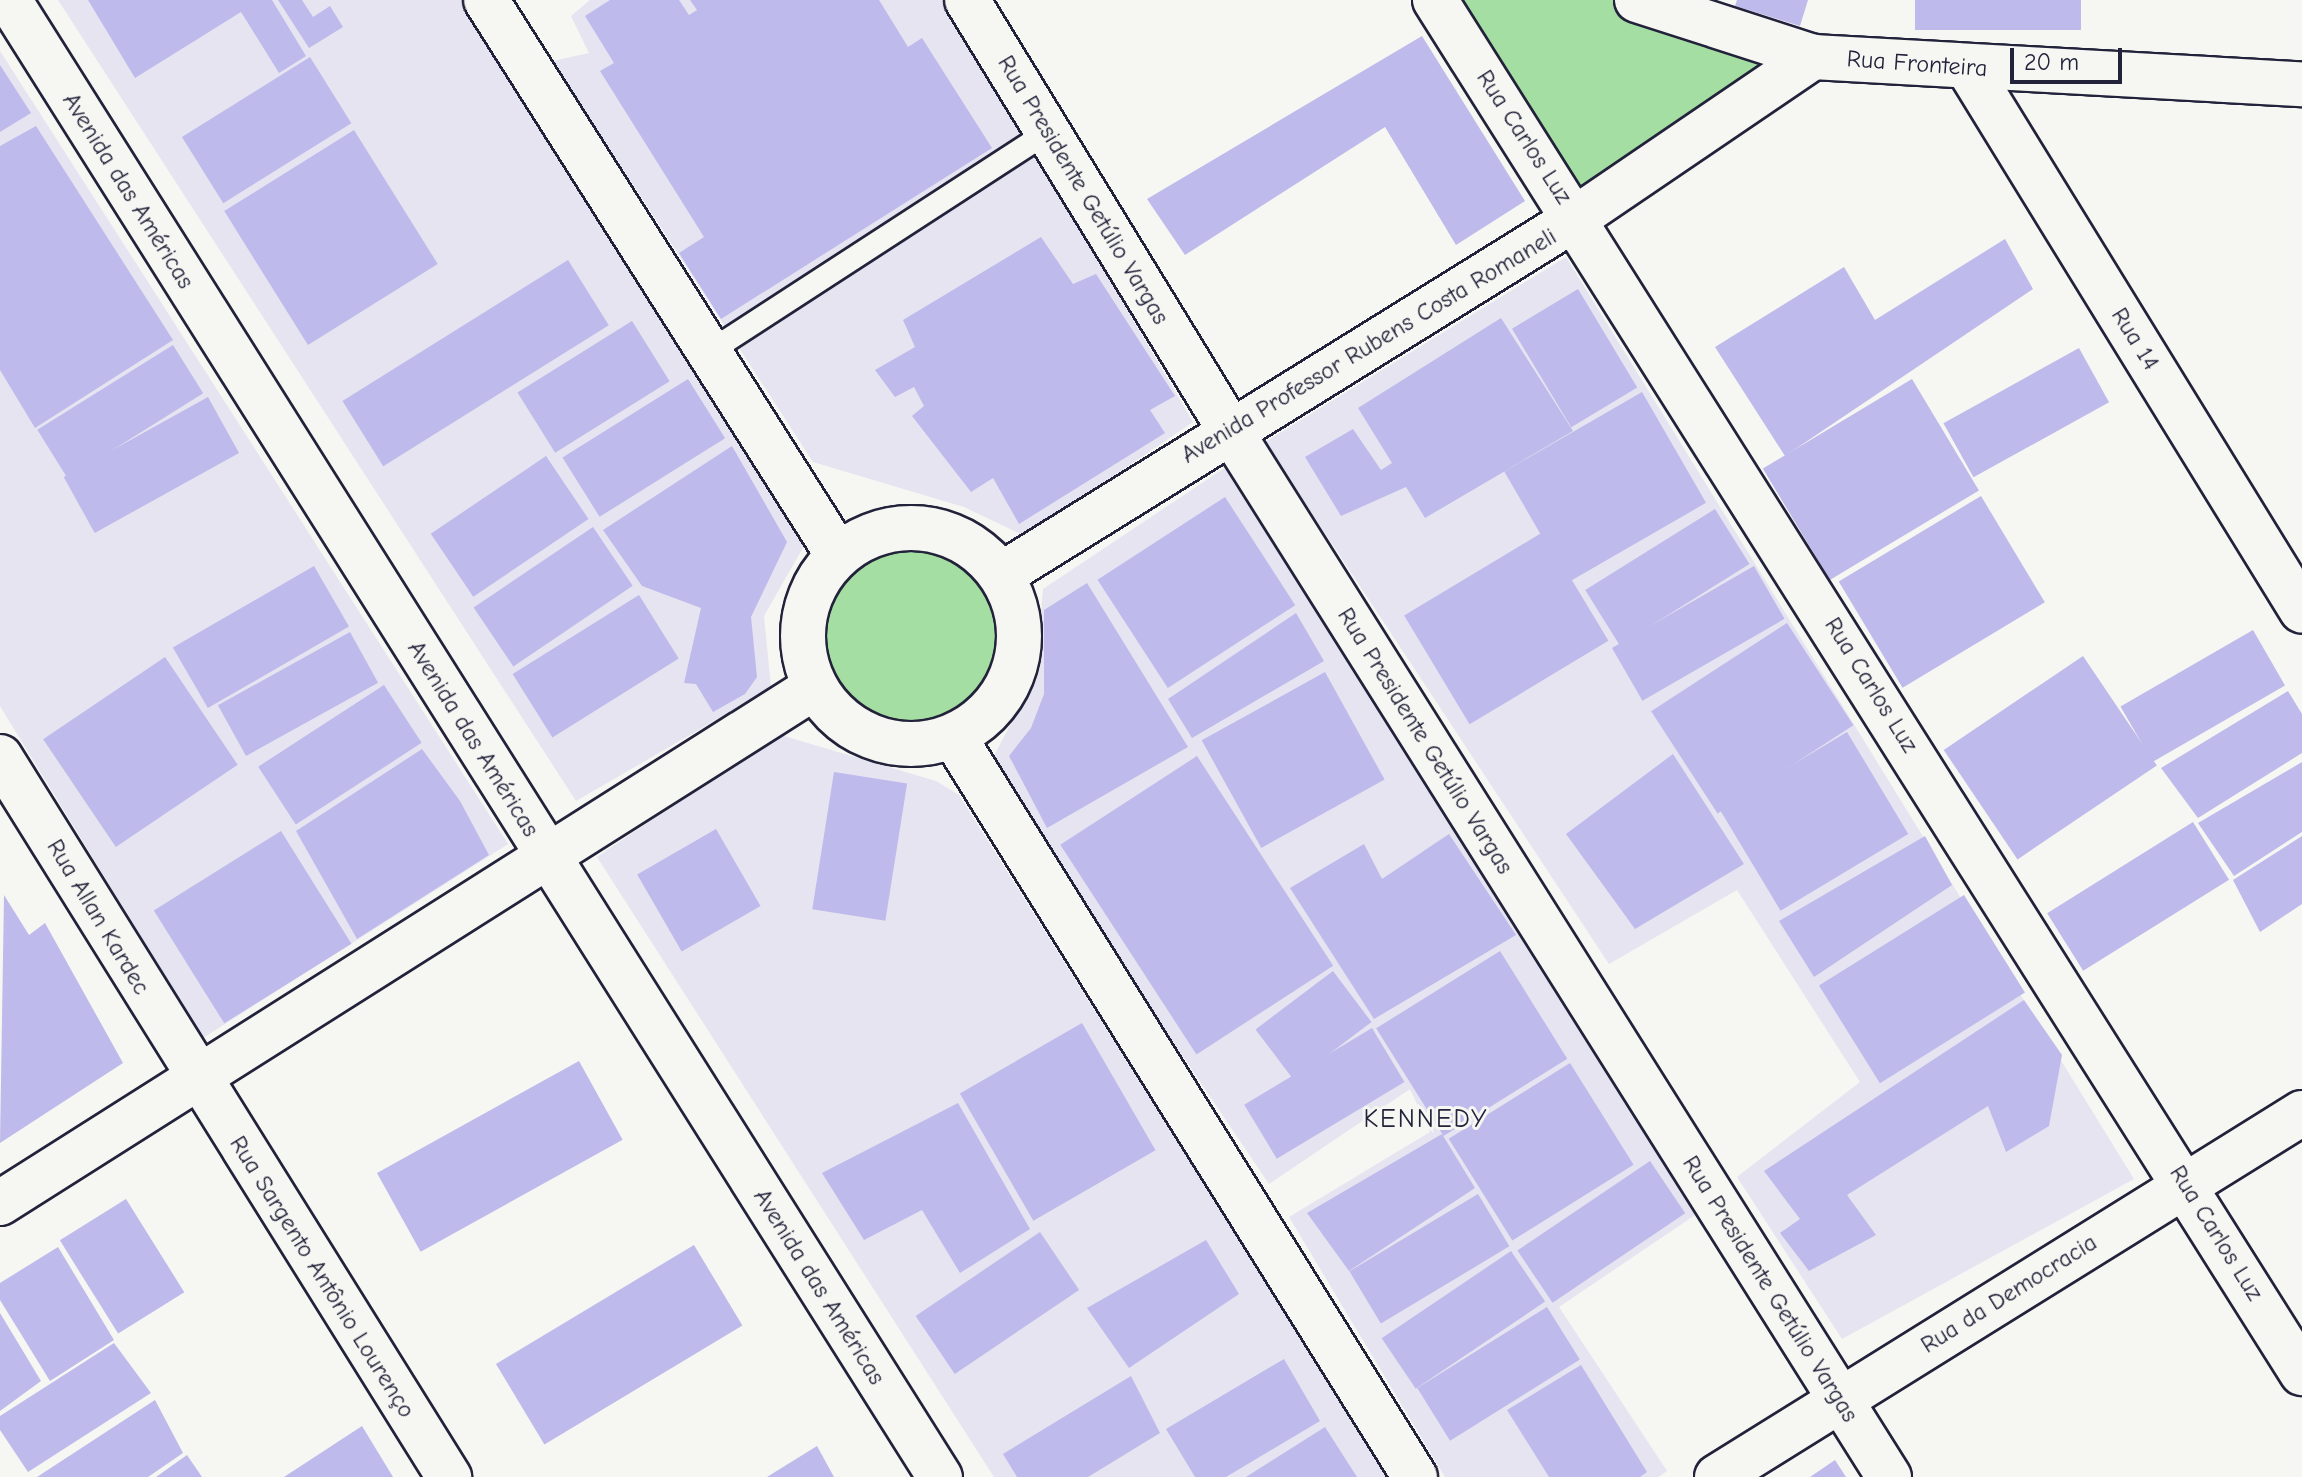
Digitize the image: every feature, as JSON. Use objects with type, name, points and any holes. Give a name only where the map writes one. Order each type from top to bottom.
[{"type":"street","name":"Avenida das Américas","points":[[9,0],[546,857],[940,1477]]},
{"type":"street","points":[[486,0],[838,555]]},
{"type":"street","name":"Rua Presidente Getúlio Vargas","points":[[967,0],[1230,430],[1889,1477]]},
{"type":"street","name":"Rua Carlos Luz","points":[[1435,0],[1576,218],[2302,1373]]},
{"type":"street","name":"Rua Fronteira","points":[[1637,0],[1813,57],[1968,68],[2302,84]]},
{"type":"street","name":"Avenida Professor Rubens Costa Romaneli","points":[[1001,575],[1576,218],[1813,57]]},
{"type":"street","name":"Rua 14","points":[[1968,68],[2302,611]]},
{"type":"street","points":[[905,527],[941,532],[975,548],[1001,575],[1015,603],[1020,635],[1016,667],[1002,696],[982,720],[954,737],[923,745],[891,743],[860,733],[834,713],[815,687],[804,653],[804,617],[816,583],[838,555],[868,535],[905,527]]},
{"type":"street","points":[[0,1203],[195,1076],[815,687]]},
{"type":"street","points":[[954,737],[1415,1477]]},
{"type":"street","name":"Rua Allan Kardec","points":[[0,757],[195,1076]]},
{"type":"street","name":"Rua Sargento Antônio Lourenço","points":[[195,1076],[449,1477]]},
{"type":"street","name":"Rua da Democracia","points":[[1717,1477],[2302,1113]]},
{"type":"lane","points":[[709,352],[1048,132]]},
{"type":"shaded area","points":[[58,0],[463,0],[805,544],[764,616],[771,688],[576,801]]},
{"type":"shaded area","points":[[590,0],[945,0],[1193,422],[1025,536],[964,507],[813,462],[553,61],[589,53],[571,16]]},
{"type":"shaded area","points":[[0,51],[508,844],[203,1038],[0,706]]},
{"type":"shaded area","points":[[1566,257],[2134,1179],[1842,1339],[1737,1177],[1860,1082],[1737,890],[1609,964],[1265,442]]},
{"type":"shaded area","points":[[1226,467],[1695,1215],[1559,1307],[1667,1471],[1658,1477],[1445,1477],[1289,1217],[1430,1132],[1410,1089],[1269,1184],[988,767],[1036,676],[1043,589]]},
{"type":"shaded area","points":[[777,734],[936,781],[959,795],[1388,1477],[994,1477],[597,857]]},
{"type":"green space","points":[[1435,0],[1637,0],[1813,57],[1576,218]]},
{"type":"green space","points":[[908,540],[943,547],[959,555],[972,567],[984,580],[992,596],[999,631],[992,666],[984,682],[972,695],[959,707],[943,715],[908,722],[873,715],[857,707],[844,695],[832,682],[824,666],[817,631],[824,596],[832,580],[844,567],[857,555],[873,547]]},
{"type":"building","points":[[88,0],[272,0],[306,56],[279,73],[241,12],[135,78]]},
{"type":"building","points":[[278,0],[302,0],[313,17],[330,6],[343,27],[309,48]]},
{"type":"building","points":[[610,0],[679,0],[689,15],[697,10],[690,0],[879,0],[908,47],[922,38],[992,148],[721,319],[679,253],[704,237],[600,71],[614,63],[585,16]]},
{"type":"building","points":[[1737,0],[1808,0],[1800,26],[1735,6]]},
{"type":"building","points":[[1915,0],[2081,0],[2081,30],[1915,30]]},
{"type":"building","points":[[1422,36],[1525,201],[1456,245],[1385,127],[1185,255],[1147,199]]},
{"type":"building","points":[[310,57],[351,123],[223,203],[182,137]]},
{"type":"building","points":[[0,65],[31,113],[0,132]]},
{"type":"building","points":[[36,126],[173,340],[35,428],[0,370],[0,146]]},
{"type":"building","points":[[354,130],[438,264],[308,345],[224,211]]},
{"type":"building","points":[[1041,237],[1073,284],[1096,274],[1175,396],[1150,410],[1165,433],[1019,524],[993,478],[971,492],[912,416],[924,406],[914,387],[895,397],[875,370],[915,347],[903,320]]},
{"type":"building","points":[[2005,239],[2033,289],[1785,456],[1715,347],[1844,267],[1875,320]]},
{"type":"building","points":[[568,260],[609,325],[383,466],[342,401]]},
{"type":"building","points":[[1578,289],[1637,388],[1571,427],[1512,329]]},
{"type":"building","points":[[1501,318],[1573,431],[1425,518],[1406,487],[1341,516],[1305,457],[1353,429],[1381,470],[1392,463],[1358,408]]},
{"type":"building","points":[[632,321],[670,381],[555,453],[518,393]]},
{"type":"building","points":[[173,345],[203,393],[68,478],[37,430]]},
{"type":"building","points":[[2079,348],[2109,402],[1973,477],[1943,423]]},
{"type":"building","points":[[688,379],[725,438],[600,517],[562,457]]},
{"type":"building","points":[[1912,379],[1979,490],[1830,580],[1763,469]]},
{"type":"building","points":[[1642,392],[1706,503],[1568,582],[1504,472]]},
{"type":"building","points":[[208,397],[239,453],[95,533],[64,477]]},
{"type":"building","points":[[732,446],[787,542],[751,617],[757,677],[745,694],[713,712],[696,684],[684,683],[701,608],[642,586],[603,530]]},
{"type":"building","points":[[546,456],[588,519],[473,597],[431,534]]},
{"type":"building","points":[[1981,496],[2045,602],[1903,688],[1839,581]]},
{"type":"building","points":[[1225,497],[1295,605],[1168,688],[1098,580]]},
{"type":"building","points":[[1715,509],[1749,564],[1620,645],[1585,590]]},
{"type":"building","points":[[593,527],[633,586],[513,666],[474,608]]},
{"type":"building","points":[[1543,532],[1608,641],[1470,724],[1404,615]]},
{"type":"building","points":[[314,566],[349,627],[208,708],[173,648]]},
{"type":"building","points":[[1754,566],[1784,619],[1642,701],[1612,648]]},
{"type":"building","points":[[1087,583],[1188,747],[1047,828],[1009,756],[1031,728],[1044,694],[1044,610]]},
{"type":"building","points":[[639,595],[679,659],[552,738],[513,674]]},
{"type":"building","points":[[1296,613],[1324,661],[1192,738],[1168,699]]},
{"type":"building","points":[[1787,623],[1853,725],[1718,814],[1651,711]]},
{"type":"building","points":[[2253,630],[2285,685],[2152,762],[2120,707]]},
{"type":"building","points":[[350,632],[378,683],[246,756],[218,705]]},
{"type":"building","points":[[2083,656],[2157,765],[2018,859],[1944,750]]},
{"type":"building","points":[[165,657],[238,765],[116,847],[43,739]]},
{"type":"building","points":[[1325,672],[1385,780],[1261,848],[1202,740]]},
{"type":"building","points":[[384,685],[422,743],[296,825],[258,767]]},
{"type":"building","points":[[2288,691],[2302,714],[2302,753],[2198,818],[2161,768]]},
{"type":"building","points":[[1847,732],[1908,834],[1781,911],[1719,809]]},
{"type":"building","points":[[422,749],[460,801],[489,855],[357,939],[296,831]]},
{"type":"building","points":[[1673,754],[1744,864],[1635,929],[1566,834]]},
{"type":"building","points":[[1197,756],[1333,966],[1196,1054],[1060,845]]},
{"type":"building","points":[[2302,762],[2302,832],[2234,876],[2198,823]]},
{"type":"building","points":[[834,772],[907,784],[885,921],[812,909]]},
{"type":"building","points":[[2193,822],[2229,880],[2083,971],[2047,913]]},
{"type":"building","points":[[716,829],[760,906],[682,952],[637,874]]},
{"type":"building","points":[[281,831],[351,944],[224,1023],[154,910]]},
{"type":"building","points":[[1449,834],[1516,935],[1374,1019],[1290,888],[1364,844],[1382,879]]},
{"type":"building","points":[[1925,836],[1952,885],[1814,977],[1779,921]]},
{"type":"building","points":[[2302,836],[2302,904],[2260,932],[2233,880]]},
{"type":"building","points":[[4,895],[29,935],[45,923],[123,1063],[0,1143]]},
{"type":"building","points":[[1964,895],[2025,993],[1880,1083],[1819,986]]},
{"type":"building","points":[[1500,951],[1567,1059],[1443,1136],[1376,1028]]},
{"type":"building","points":[[1333,971],[1372,1022],[1294,1080],[1256,1029]]},
{"type":"building","points":[[2024,1000],[2062,1055],[2049,1126],[2006,1152],[1988,1106],[1847,1195],[1876,1235],[1809,1271],[1780,1233],[1800,1219],[1764,1171]]},
{"type":"building","points":[[1082,1023],[1156,1150],[1033,1221],[960,1094]]},
{"type":"building","points":[[1372,1028],[1404,1082],[1277,1159],[1244,1105]]},
{"type":"building","points":[[579,1061],[623,1140],[421,1252],[377,1173]]},
{"type":"building","points":[[1570,1063],[1634,1165],[1512,1241],[1449,1139]]},
{"type":"building","points":[[958,1103],[1030,1229],[960,1273],[922,1210],[864,1240],[822,1173]]},
{"type":"building","points":[[1442,1134],[1475,1188],[1349,1271],[1307,1213]]},
{"type":"building","points":[[1650,1161],[1685,1213],[1553,1303],[1517,1250]]},
{"type":"building","points":[[1478,1194],[1509,1246],[1381,1324],[1349,1271]]},
{"type":"building","points":[[126,1199],[184,1292],[118,1334],[60,1240]]},
{"type":"building","points":[[1040,1232],[1079,1290],[955,1374],[916,1316]]},
{"type":"building","points":[[1206,1240],[1239,1294],[1129,1368],[1087,1308]]},
{"type":"building","points":[[694,1245],[742,1326],[544,1445],[496,1364]]},
{"type":"building","points":[[58,1247],[114,1340],[50,1381],[0,1300],[0,1283]]},
{"type":"building","points":[[1511,1251],[1545,1302],[1416,1389],[1382,1338]]},
{"type":"building","points":[[1547,1307],[1580,1360],[1450,1441],[1417,1388]]},
{"type":"building","points":[[0,1313],[41,1381],[0,1411]]},
{"type":"building","points":[[114,1343],[151,1393],[28,1472],[0,1430],[0,1416]]},
{"type":"building","points":[[1284,1359],[1320,1421],[1226,1477],[1195,1477],[1166,1429]]},
{"type":"building","points":[[1581,1365],[1647,1472],[1640,1477],[1549,1477],[1507,1410]]},
{"type":"building","points":[[1131,1376],[1160,1433],[1088,1477],[1017,1477],[1003,1454]]},
{"type":"building","points":[[155,1400],[183,1453],[148,1477],[37,1477]]},
{"type":"building","points":[[362,1426],[393,1477],[284,1477]]},
{"type":"building","points":[[1325,1427],[1357,1477],[1246,1477]]},
{"type":"building","points":[[817,1446],[834,1477],[767,1477]]},
{"type":"building","points":[[187,1455],[202,1477],[156,1477]]},
{"type":"building","points":[[1835,1460],[1846,1477],[1810,1477]]},
{"type":"district","name":"KENNEDY","points":[[1426,1120]]}]
